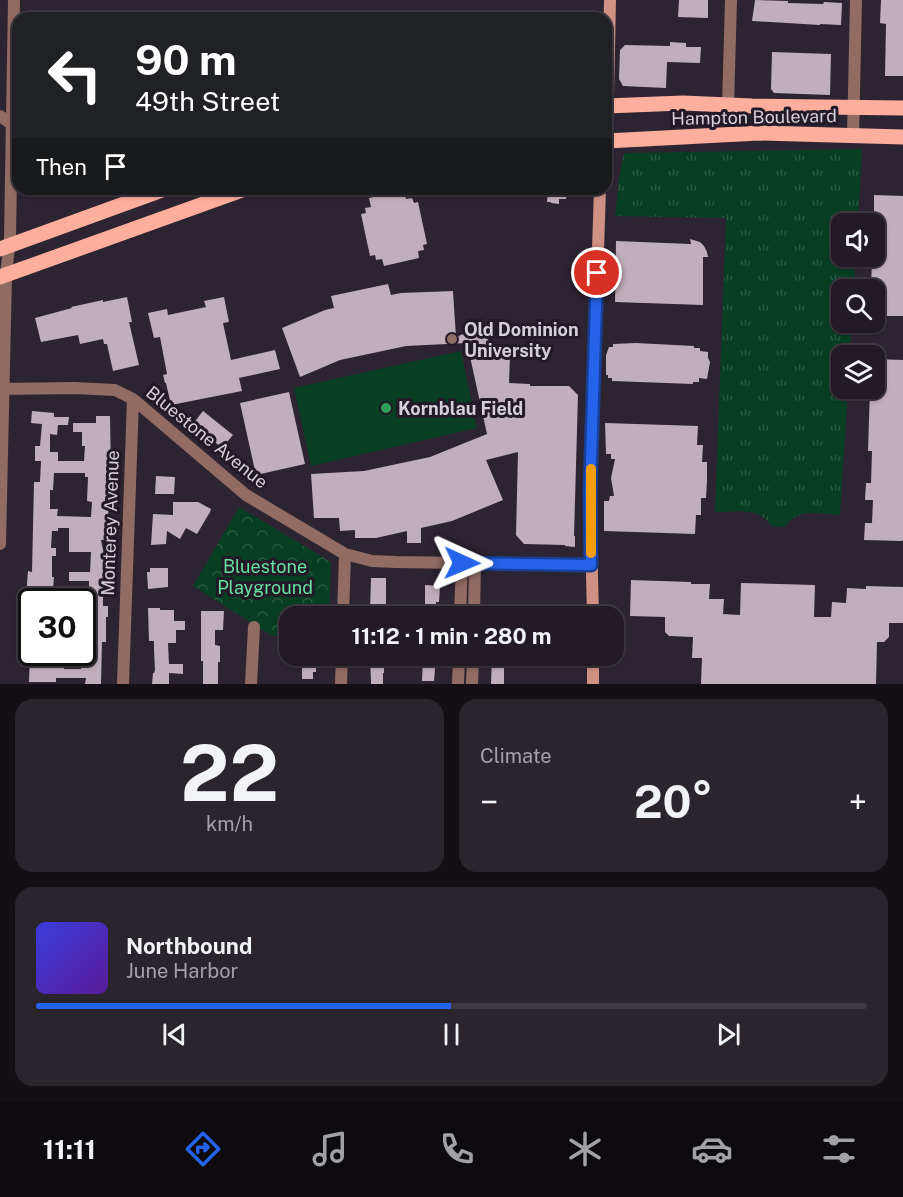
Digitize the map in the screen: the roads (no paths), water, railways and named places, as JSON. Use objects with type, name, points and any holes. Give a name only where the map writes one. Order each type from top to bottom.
[{"type":"main road","name":"Hampton Boulevard","points":[[612,107],[683,103],[903,108]]},
{"type":"main road","name":"Hampton Boulevard","points":[[612,141],[759,134],[903,137]]},
{"type":"main road","points":[[5,248],[149,195]]},
{"type":"main road","points":[[3,276],[228,195]]},
{"type":"street","points":[[729,105],[731,0]]},
{"type":"street","points":[[854,136],[856,0]]},
{"type":"street","points":[[0,544],[3,276],[12,140]]},
{"type":"street","points":[[593,606],[591,459],[600,195]]},
{"type":"street","name":"Bluestone Avenue","points":[[2,389],[115,390],[133,399],[246,495],[345,554],[372,561],[591,565]]},
{"type":"street","name":"Monterey Avenue","points":[[123,684],[133,399]]},
{"type":"street","points":[[343,606],[345,554]]},
{"type":"street","points":[[460,606],[462,563]]},
{"type":"street","points":[[474,606],[476,563]]},
{"type":"street","points":[[251,684],[254,627]]},
{"type":"street","points":[[341,684],[342,666]]},
{"type":"street","points":[[458,684],[459,666]]},
{"type":"street","points":[[472,666],[472,684]]},
{"type":"street","points":[[592,684],[593,666]]},
{"type":"place","name":"Old Dominion University","points":[[452,339]]},
{"type":"place","name":"Kornblau Field","points":[[386,408]]},
{"type":"park label","name":"Bluestone Playground","points":[[265,576]]}]
